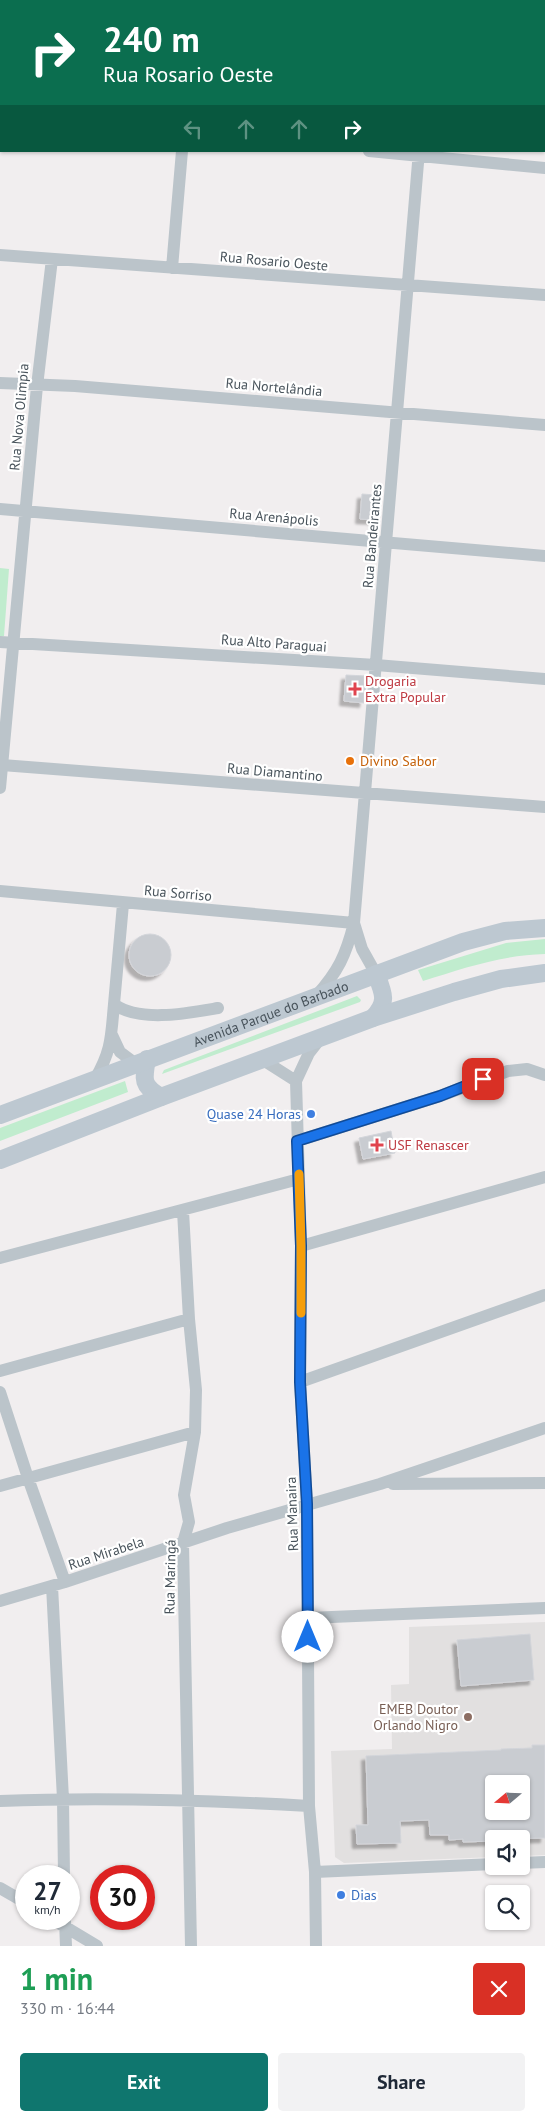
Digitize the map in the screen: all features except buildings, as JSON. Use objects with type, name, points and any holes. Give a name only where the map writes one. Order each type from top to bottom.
[{"type":"main road","name":"Avenida Parque do Barbado","points":[[2,1112],[463,942],[505,931],[545,928]]},
{"type":"main road","points":[[373,1018],[382,1009],[384,1003],[376,974]]},
{"type":"main road","points":[[0,1160],[161,1097],[373,1018],[501,979],[545,974]]},
{"type":"main road","points":[[141,1061],[146,1086],[150,1091],[161,1097]]},
{"type":"street","points":[[172,268],[182,152]]},
{"type":"street","points":[[394,152],[419,153],[545,168]]},
{"type":"street","name":"Rua Bandeirantes","points":[[314,998],[331,980],[340,966],[347,951],[354,923],[419,153]]},
{"type":"street","name":"Rua Rosario Oeste","points":[[0,255],[545,296]]},
{"type":"street","name":"Rua Nova Olimpia","points":[[0,788],[37,386],[52,259]]},
{"type":"street","name":"Rua Nortelândia","points":[[0,383],[37,386],[75,386],[545,425]]},
{"type":"street","name":"Rua Arenápolis","points":[[0,508],[545,556]]},
{"type":"street","name":"Rua Alto Paraguai","points":[[0,642],[376,665],[545,679]]},
{"type":"street","name":"Rua Diamantino","points":[[2,765],[545,807]]},
{"type":"street","name":"Rua Sorriso","points":[[0,891],[123,904],[354,923]]},
{"type":"street","points":[[95,1079],[106,1060],[112,1035],[123,904]]},
{"type":"street","name":"Rua Bandeirantes","points":[[354,923],[362,949],[376,974]]},
{"type":"street","points":[[114,1004],[121,1009],[153,1015],[181,1014],[218,1008]]},
{"type":"street","points":[[112,1035],[120,1052],[141,1061]]},
{"type":"street","name":"Rua Manaira","points":[[316,1946],[315,1872],[309,1806],[307,1504],[300,1382],[301,1246],[296,1081],[309,1053],[320,1039]]},
{"type":"street","points":[[263,1060],[296,1081]]},
{"type":"street","points":[[297,1141],[440,1096],[508,1071],[527,1069],[545,1075]]},
{"type":"street","points":[[301,1246],[545,1178]]},
{"type":"street","points":[[0,1258],[299,1179]]},
{"type":"street","name":"Rua Maringá","points":[[182,1211],[196,1390],[195,1432],[184,1495],[189,1522],[184,1543],[191,1946]]},
{"type":"street","points":[[300,1382],[545,1295]]},
{"type":"street","points":[[0,1371],[189,1319]]},
{"type":"street","points":[[0,1392],[65,1582]]},
{"type":"street","points":[[380,1484],[545,1428]]},
{"type":"street","points":[[0,1486],[195,1432]]},
{"type":"street","points":[[380,1484],[545,1484]]},
{"type":"street","name":"Rua Mirabela","points":[[0,1602],[307,1504],[380,1484]]},
{"type":"street","points":[[52,1586],[63,1798],[64,1865]]},
{"type":"street","points":[[308,1618],[545,1608]]},
{"type":"street","points":[[0,1801],[63,1798],[188,1799],[309,1806]]},
{"type":"street","points":[[530,1863],[545,1862]]},
{"type":"street","points":[[315,1872],[485,1864]]},
{"type":"street","points":[[0,1888],[15,1897]]},
{"type":"street","points":[[65,1930],[66,1946]]},
{"type":"street","points":[[74,1930],[96,1946]]},
{"type":"shaded area","name":"EMEB Doutor Orlando Nigro","points":[[545,1622],[545,1855],[530,1856],[530,1830],[485,1830],[485,1857],[344,1863],[335,1857],[331,1751],[392,1749],[391,1685],[409,1684],[409,1627]]},
{"type":"green space","points":[[0,568],[9,569],[4,636],[0,636]]},
{"type":"green space","points":[[545,939],[545,954],[498,960],[423,981],[418,970],[506,943]]},
{"type":"green space","points":[[357,996],[361,1000],[360,1002],[162,1074],[164,1070]]},
{"type":"green space","points":[[125,1081],[128,1092],[0,1141],[0,1128]]},
{"type":"slow traffic","points":[[299,1174],[301,1313]]},
{"type":"place","name":"Drogaria Extra Popular","points":[[355,689]]},
{"type":"place","name":"Divino Sabor","points":[[350,761]]},
{"type":"place","name":"Quase 24 Horas","points":[[311,1114]]},
{"type":"place","name":"USF Renascer","points":[[377,1145]]},
{"type":"place","name":"EMEB Doutor Orlando Nigro","points":[[468,1717]]},
{"type":"place","name":"Dias","points":[[341,1895]]},
{"type":"route","points":[[308,1637],[307,1504],[300,1382],[301,1246],[297,1141],[440,1096],[483,1079]]}]
